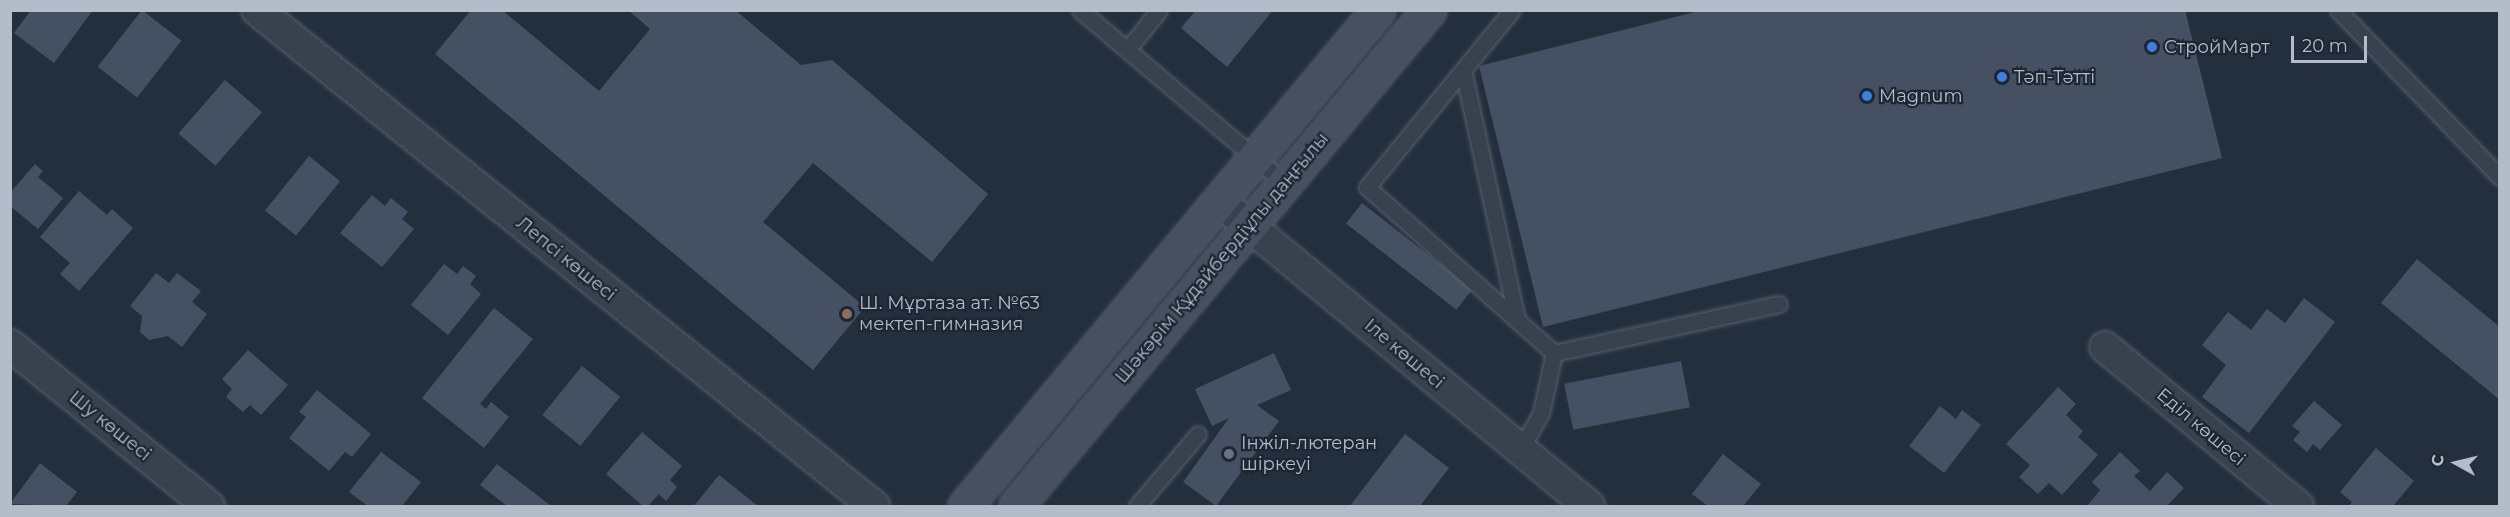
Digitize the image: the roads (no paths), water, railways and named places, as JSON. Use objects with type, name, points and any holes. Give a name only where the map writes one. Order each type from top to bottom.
[{"type":"main road","points":[[965,507],[1378,10]]},
{"type":"main road","name":"Шәкәрім Құдайбердіұлы даңғылы","points":[[1016,507],[1429,10]]},
{"type":"street","name":"Лепсі көшесі","points":[[257,10],[861,503]]},
{"type":"street","name":"Іле көшесі","points":[[1219,201],[1589,507]]},
{"type":"street","name":"Шу көшесі","points":[[10,345],[209,507]]},
{"type":"street","name":"Еділ көшесі","points":[[2105,347],[2298,507]]},
{"type":"lane","points":[[1080,10],[1257,156],[1285,183]]},
{"type":"lane","points":[[1127,50],[1159,10]]},
{"type":"lane","points":[[1512,10],[1367,187],[1554,353]]},
{"type":"lane","points":[[2338,10],[2499,177]]},
{"type":"lane","points":[[1463,70],[1517,320]]},
{"type":"lane","points":[[1554,353],[1779,303]]},
{"type":"lane","points":[[1520,450],[1542,413],[1554,353]]},
{"type":"lane","points":[[1137,507],[1198,434]]},
{"type":"place","name":"СтройМарт","points":[[2152,47]]},
{"type":"place","name":"Тәп-Тәтті","points":[[2002,77]]},
{"type":"place","name":"Magnum","points":[[1867,96]]},
{"type":"place","name":"Ш. Мұртаза ат. №63 мектеп-гимназия","points":[[847,314]]},
{"type":"place","name":"Інжіл-лютеран шіркеуі","points":[[1229,454]]}]
